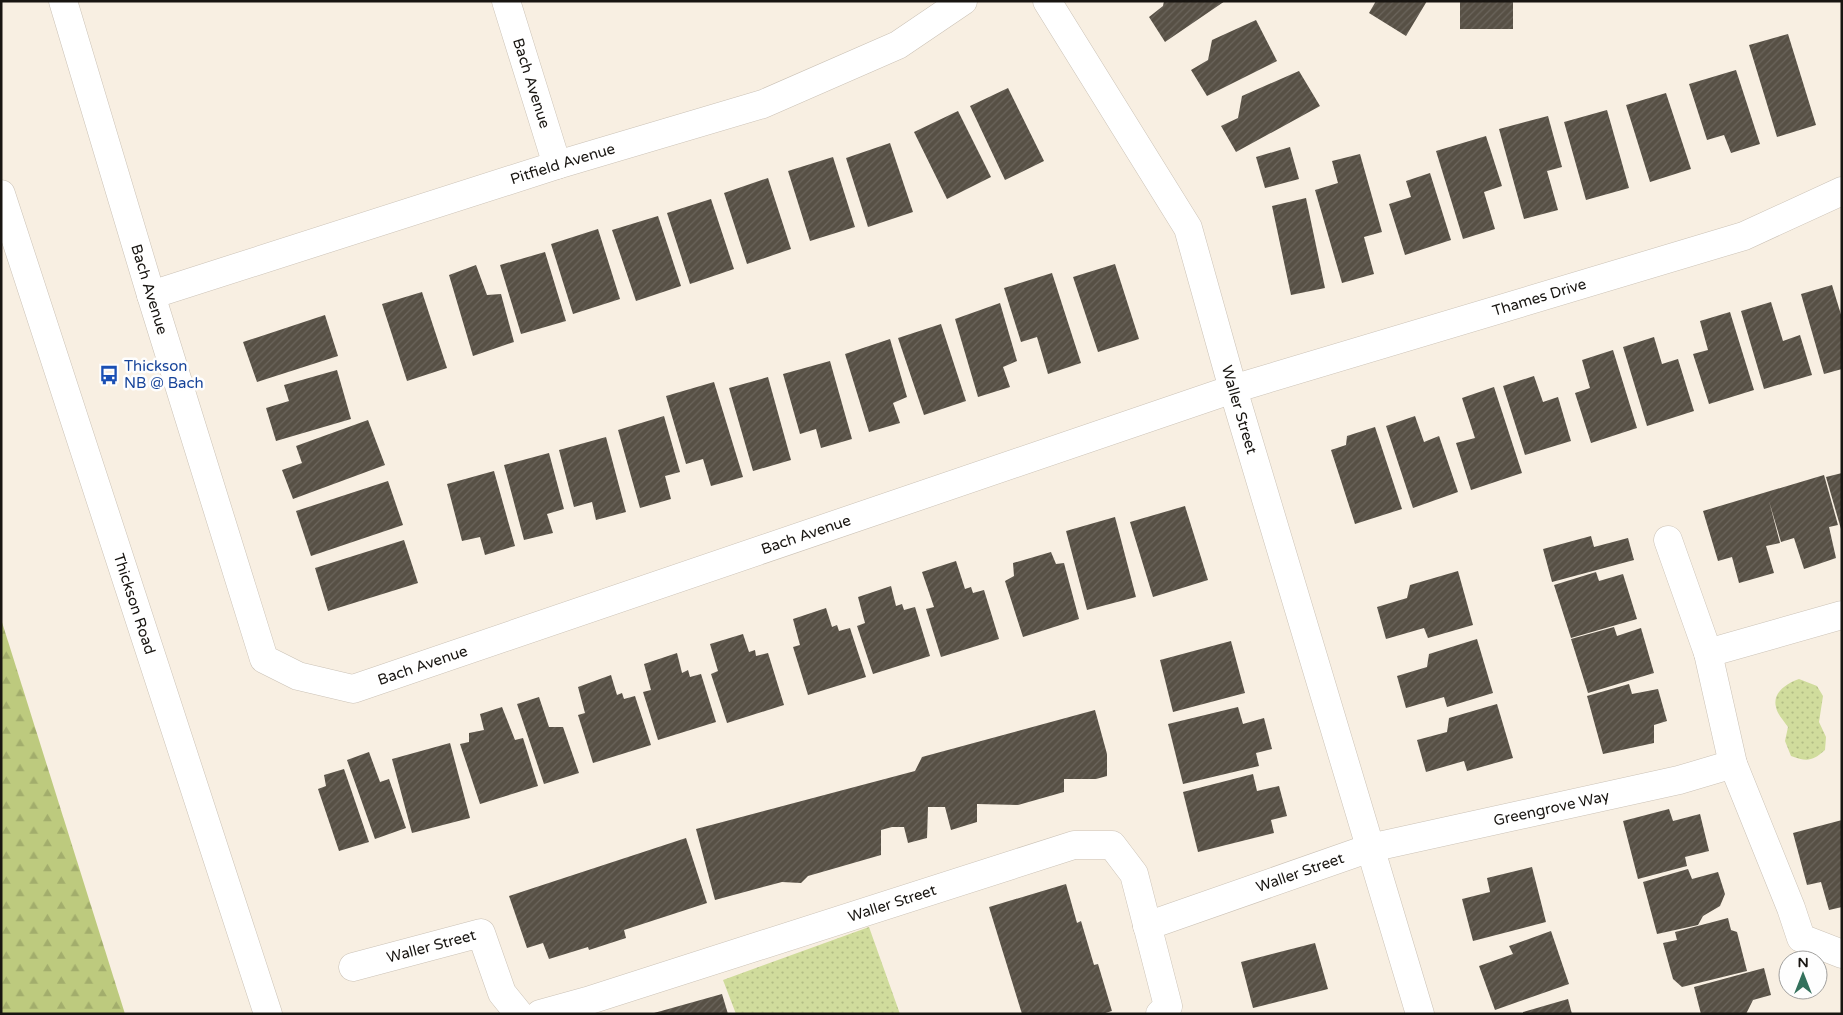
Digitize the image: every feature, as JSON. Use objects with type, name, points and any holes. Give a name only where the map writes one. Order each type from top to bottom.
[{"type":"street","name":"Bach Avenue","points":[[64,1],[151,295],[264,659],[298,676],[353,688],[1233,389]]},
{"type":"street","name":"Bach Avenue","points":[[506,1],[557,165]]},
{"type":"street","name":"Pitfield Avenue","points":[[151,295],[557,165],[763,104],[898,45],[963,1]]},
{"type":"street","name":"Waller Street","points":[[1047,1],[1188,228],[1233,389],[1420,1014]]},
{"type":"street","name":"Thames Drive","points":[[1233,389],[1744,236],[1842,191]]},
{"type":"street","name":"Thickson Road","points":[[1,194],[268,1014]]},
{"type":"street","points":[[1668,540],[1708,653],[1733,764],[1802,938],[1842,954]]},
{"type":"street","points":[[1708,653],[1842,615]]},
{"type":"street","name":"Greengrove Way","points":[[1370,848],[1679,780],[1733,764]]},
{"type":"street","name":"Waller Street","points":[[540,1014],[588,1008],[1074,845],[1112,845],[1134,874],[1168,1006],[1160,1014]]},
{"type":"street","name":"Waller Street","points":[[1147,926],[1370,848]]},
{"type":"street","name":"Waller Street","points":[[353,967],[481,934],[502,993],[519,1014]]},
{"type":"green space","points":[[1,619],[125,1014],[1,1014]]},
{"type":"green space","points":[[1799,679],[1817,686],[1823,696],[1819,722],[1826,737],[1825,750],[1817,756],[1806,760],[1791,756],[1785,741],[1788,727],[1779,715],[1775,702],[1782,689]]},
{"type":"green space","points":[[869,927],[900,1014],[736,1014],[723,980]]},
{"type":"building","points":[[1164,1],[1225,1],[1165,42],[1149,17],[1163,6]]},
{"type":"building","points":[[1376,1],[1427,1],[1406,36],[1369,13]]},
{"type":"building","points":[[1460,1],[1513,1],[1513,29],[1460,29]]},
{"type":"building","points":[[1256,20],[1277,61],[1207,96],[1191,70],[1208,60],[1212,40]]},
{"type":"building","points":[[1788,34],[1816,125],[1777,137],[1749,45]]},
{"type":"building","points":[[1736,70],[1760,144],[1731,153],[1724,135],[1707,140],[1689,84]]},
{"type":"building","points":[[1299,71],[1320,106],[1236,152],[1221,126],[1238,118],[1242,96]]},
{"type":"building","points":[[1008,88],[1044,161],[1005,180],[970,106]]},
{"type":"building","points":[[1666,93],[1691,169],[1650,182],[1626,105]]},
{"type":"building","points":[[1607,110],[1629,188],[1586,200],[1564,122]]},
{"type":"building","points":[[958,111],[991,177],[947,199],[914,132]]},
{"type":"building","points":[[1548,116],[1562,167],[1547,171],[1558,210],[1524,219],[1499,129]]},
{"type":"building","points":[[1486,136],[1502,186],[1484,192],[1495,229],[1463,239],[1436,151]]},
{"type":"building","points":[[890,143],[913,212],[868,227],[846,158]]},
{"type":"building","points":[[1290,147],[1299,179],[1265,188],[1256,157]]},
{"type":"building","points":[[1360,154],[1382,232],[1364,237],[1374,274],[1342,283],[1315,190],[1338,183],[1332,161]]},
{"type":"building","points":[[833,157],[855,227],[810,241],[788,171]]},
{"type":"building","points":[[1430,173],[1451,240],[1405,255],[1389,204],[1411,197],[1406,181]]},
{"type":"building","points":[[768,178],[791,249],[747,264],[724,193]]},
{"type":"building","points":[[1306,198],[1325,288],[1291,295],[1272,206]]},
{"type":"building","points":[[711,199],[734,269],[690,284],[667,213]]},
{"type":"building","points":[[658,216],[681,286],[636,301],[612,230]]},
{"type":"building","points":[[598,229],[620,299],[573,314],[551,244]]},
{"type":"building","points":[[545,252],[566,321],[521,334],[500,265]]},
{"type":"building","points":[[1115,264],[1139,339],[1098,352],[1073,277]]},
{"type":"building","points":[[476,265],[487,295],[501,294],[514,342],[473,356],[449,275]]},
{"type":"building","points":[[1052,273],[1081,363],[1048,374],[1037,337],[1021,342],[1004,288]]},
{"type":"building","points":[[1832,285],[1842,318],[1842,369],[1824,374],[1801,294]]},
{"type":"building","points":[[422,292],[447,368],[407,381],[382,304]]},
{"type":"building","points":[[1771,302],[1783,341],[1800,335],[1812,375],[1764,389],[1741,311]]},
{"type":"building","points":[[1000,303],[1017,361],[1003,367],[1010,387],[978,397],[955,319]]},
{"type":"building","points":[[1730,312],[1754,390],[1709,404],[1693,354],[1708,350],[1700,321]]},
{"type":"building","points":[[325,315],[338,356],[257,382],[243,342]]},
{"type":"building","points":[[941,324],[966,401],[924,415],[898,338]]},
{"type":"building","points":[[1654,337],[1662,364],[1678,359],[1694,411],[1647,426],[1623,347]]},
{"type":"building","points":[[890,339],[907,397],[893,403],[900,423],[869,432],[845,354]]},
{"type":"building","points":[[1613,350],[1637,428],[1591,443],[1575,393],[1590,388],[1582,360]]},
{"type":"building","points":[[830,361],[852,439],[821,448],[816,429],[800,434],[783,374]]},
{"type":"building","points":[[337,370],[351,419],[276,441],[266,408],[289,401],[284,385]]},
{"type":"building","points":[[1534,376],[1543,402],[1558,397],[1571,441],[1525,455],[1503,386]]},
{"type":"building","points":[[768,377],[791,460],[753,471],[729,388]]},
{"type":"building","points":[[714,382],[743,477],[711,486],[703,459],[686,464],[666,396]]},
{"type":"building","points":[[1494,387],[1522,473],[1471,490],[1456,443],[1475,438],[1462,398]]},
{"type":"building","points":[[664,416],[680,472],[665,476],[671,499],[640,508],[618,430]]},
{"type":"building","points":[[1415,416],[1424,442],[1439,436],[1458,492],[1413,508],[1386,426]]},
{"type":"building","points":[[368,420],[385,465],[293,499],[282,470],[302,463],[296,446]]},
{"type":"building","points":[[1375,427],[1402,509],[1355,524],[1331,450],[1346,445],[1347,436]]},
{"type":"building","points":[[606,437],[626,512],[596,520],[592,502],[574,507],[559,450]]},
{"type":"building","points":[[549,453],[564,509],[547,514],[553,533],[524,540],[504,465]]},
{"type":"building","points":[[494,471],[515,546],[485,555],[480,537],[462,541],[447,484]]},
{"type":"building","points":[[1842,473],[1842,528],[1841,529],[1826,477]]},
{"type":"building","points":[[1824,475],[1838,525],[1829,527],[1836,558],[1804,569],[1794,538],[1781,542],[1769,501],[1780,543],[1766,546],[1774,573],[1739,583],[1732,557],[1718,561],[1703,511]]},
{"type":"building","points":[[388,481],[403,525],[311,556],[296,511]]},
{"type":"building","points":[[1185,506],[1208,580],[1153,597],[1130,522]]},
{"type":"building","points":[[1115,517],[1136,597],[1087,610],[1066,531]]},
{"type":"building","points":[[1591,536],[1594,547],[1628,538],[1634,560],[1552,582],[1543,549]]},
{"type":"building","points":[[404,540],[418,583],[328,611],[315,568]]},
{"type":"building","points":[[1051,552],[1056,564],[1064,563],[1079,619],[1023,637],[1005,581],[1014,576],[1013,563]]},
{"type":"building","points":[[956,561],[965,589],[971,587],[973,593],[984,590],[999,639],[941,657],[926,609],[934,607],[922,572]]},
{"type":"building","points":[[1458,571],[1473,625],[1428,638],[1424,628],[1386,639],[1377,607],[1407,598],[1410,585]]},
{"type":"building","points":[[1596,572],[1599,581],[1623,574],[1637,619],[1571,638],[1554,585]]},
{"type":"building","points":[[891,586],[896,606],[902,604],[904,610],[915,607],[930,656],[873,674],[857,626],[865,623],[858,597]]},
{"type":"building","points":[[826,608],[832,627],[837,625],[839,631],[850,628],[866,677],[808,695],[793,647],[800,645],[793,619]]},
{"type":"building","points":[[1614,627],[1617,636],[1641,628],[1654,673],[1588,693],[1571,639]]},
{"type":"building","points":[[743,634],[749,652],[755,650],[756,656],[768,653],[784,705],[727,723],[711,674],[718,671],[710,644]]},
{"type":"building","points":[[1477,639],[1493,693],[1447,707],[1444,697],[1406,708],[1397,676],[1427,667],[1429,654]]},
{"type":"building","points":[[1231,641],[1245,693],[1173,712],[1160,660]]},
{"type":"building","points":[[677,653],[682,673],[688,670],[690,677],[701,674],[716,722],[658,740],[643,692],[651,690],[644,664]]},
{"type":"building","points":[[611,675],[617,695],[622,693],[624,699],[635,696],[651,745],[593,763],[578,715],[585,713],[578,687]]},
{"type":"building","points":[[1629,684],[1632,694],[1658,689],[1667,721],[1654,725],[1654,743],[1603,754],[1587,696]]},
{"type":"building","points":[[539,697],[549,727],[563,727],[579,773],[544,784],[517,704]]},
{"type":"building","points":[[1497,704],[1513,758],[1467,771],[1464,761],[1426,772],[1417,740],[1447,732],[1449,718]]},
{"type":"building","points":[[502,707],[515,740],[523,738],[538,786],[480,804],[460,744],[469,742],[469,733],[484,730],[480,714]]},
{"type":"building","points":[[1238,707],[1243,724],[1264,718],[1272,749],[1256,753],[1259,766],[1183,784],[1168,724]]},
{"type":"building","points":[[1095,710],[1107,754],[1107,776],[1096,779],[1064,779],[1064,792],[1018,805],[977,804],[977,822],[951,830],[945,807],[928,807],[927,838],[908,843],[904,827],[892,827],[881,830],[881,855],[808,876],[801,883],[782,882],[715,900],[696,829],[915,771],[922,757]]},
{"type":"building","points":[[450,743],[470,818],[412,833],[392,759]]},
{"type":"building","points":[[369,752],[380,782],[389,779],[406,828],[375,839],[347,760]]},
{"type":"building","points":[[344,769],[369,842],[339,851],[318,789],[326,786],[324,775]]},
{"type":"building","points":[[1253,774],[1257,791],[1279,786],[1287,816],[1271,820],[1274,833],[1198,852],[1183,792]]},
{"type":"building","points":[[1669,809],[1673,821],[1700,814],[1709,851],[1685,857],[1687,866],[1638,879],[1623,821]]},
{"type":"building","points":[[1842,820],[1842,907],[1829,910],[1821,882],[1807,885],[1793,833]]},
{"type":"building","points":[[686,838],[707,903],[624,930],[626,938],[589,950],[588,947],[549,959],[543,943],[527,948],[509,896]]},
{"type":"building","points":[[1532,867],[1546,922],[1473,941],[1462,899],[1490,892],[1487,878]]},
{"type":"building","points":[[1688,869],[1692,879],[1718,872],[1725,894],[1720,906],[1703,916],[1698,925],[1657,934],[1643,882]]},
{"type":"building","points":[[1066,884],[1077,923],[1081,921],[1094,965],[1098,964],[1112,1011],[1102,1014],[1022,1014],[989,907]]},
{"type":"building","points":[[1728,918],[1731,930],[1737,932],[1747,971],[1682,987],[1673,979],[1663,943],[1677,940],[1675,932]]},
{"type":"building","points":[[1551,931],[1569,984],[1495,1010],[1479,966],[1513,954],[1509,946]]},
{"type":"building","points":[[1315,943],[1328,989],[1253,1008],[1241,962]]},
{"type":"building","points":[[1764,968],[1771,995],[1753,1000],[1746,1014],[1701,1014],[1694,987]]},
{"type":"building","points":[[722,994],[728,1014],[654,1014],[654,1013]]},
{"type":"building","points":[[1568,999],[1572,1014],[1523,1014],[1523,1012]]},
{"type":"place","name":"Thickson NB @ Bach","points":[[109,375]]}]
